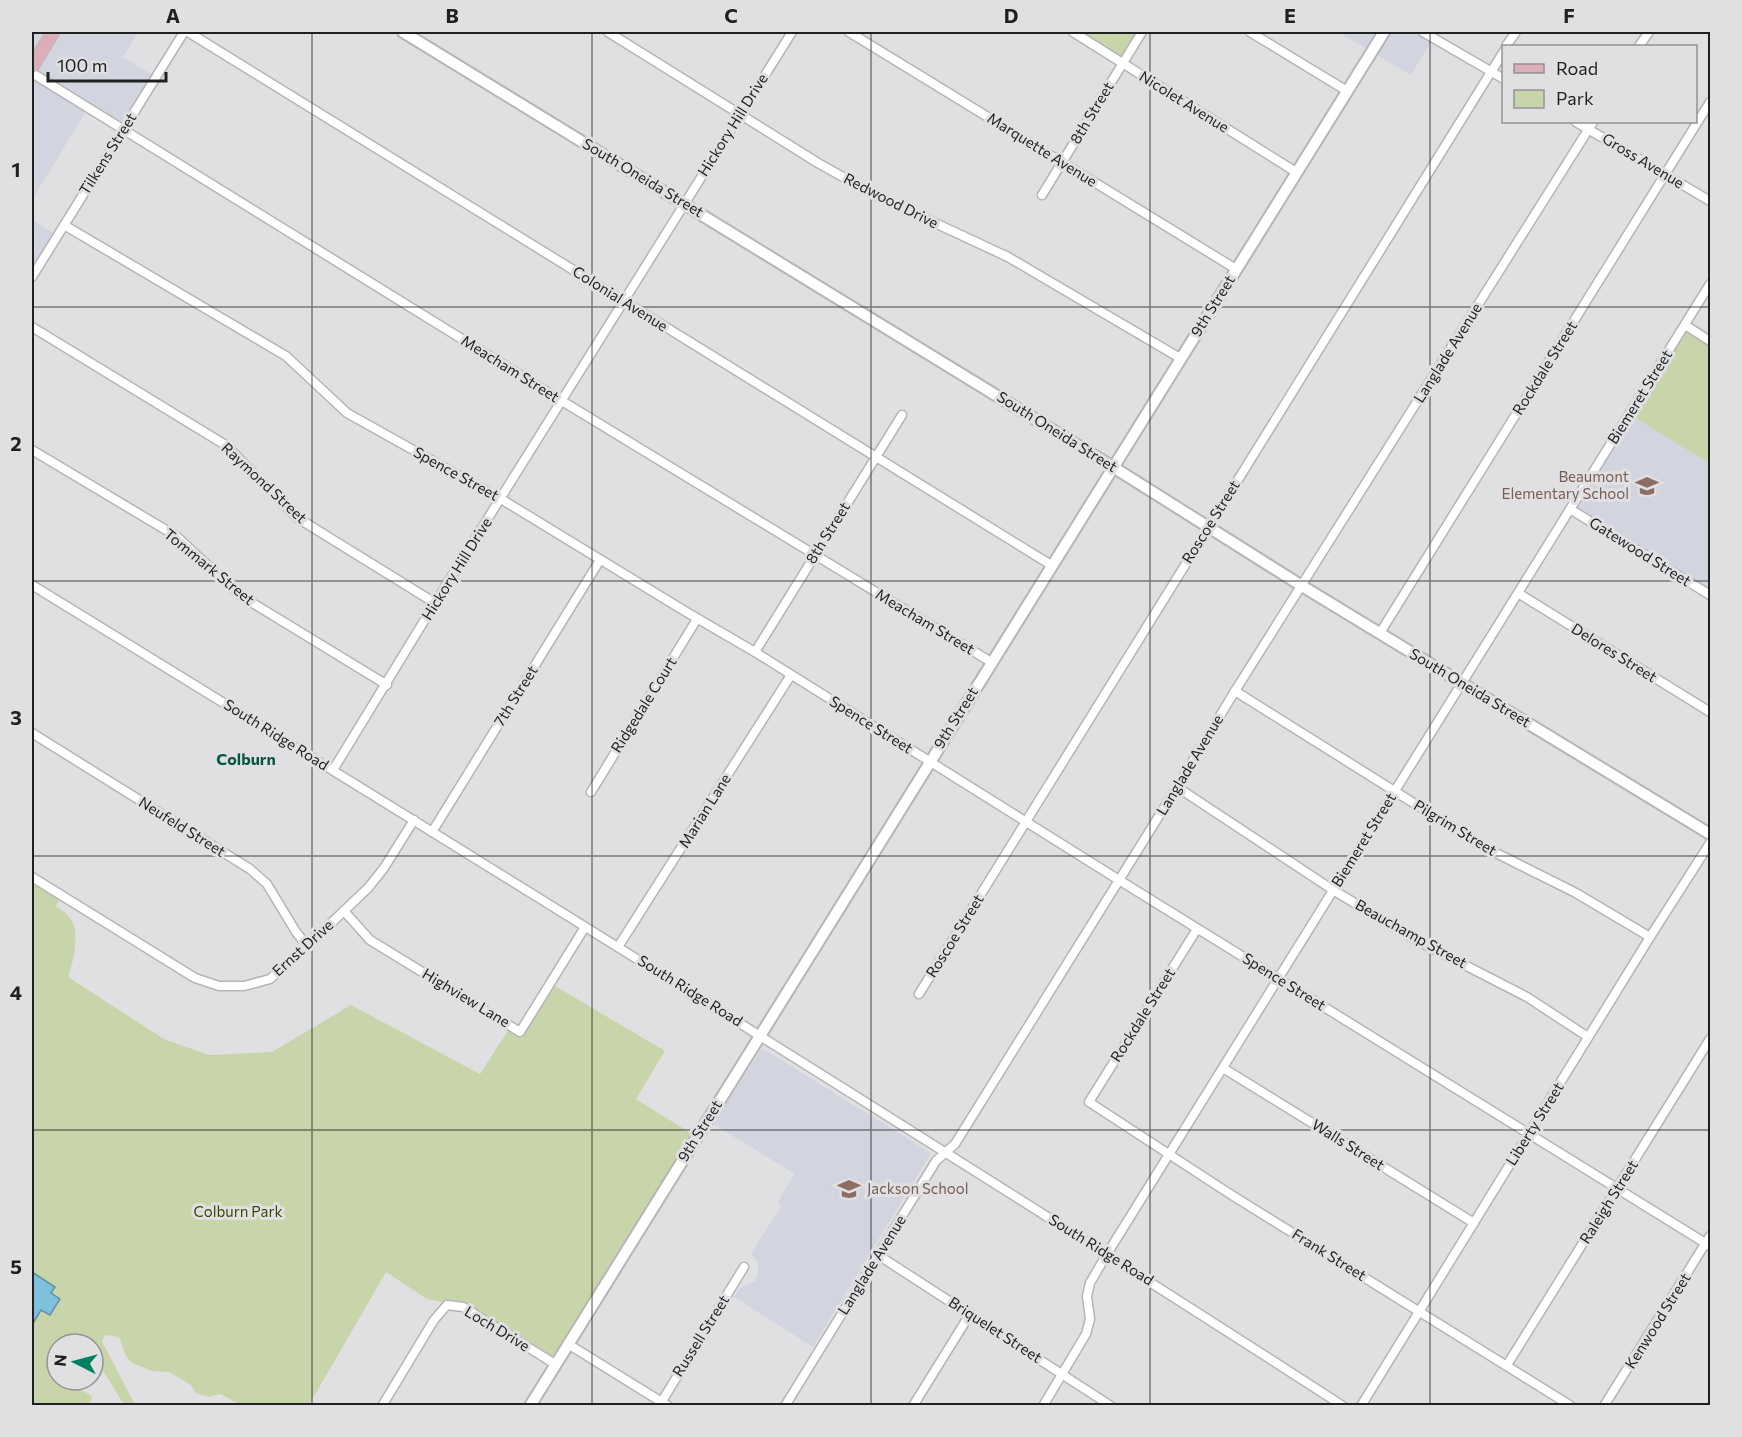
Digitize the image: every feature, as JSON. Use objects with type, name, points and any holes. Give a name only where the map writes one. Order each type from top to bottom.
[{"type":"main road","points":[[32,67],[53,32]]},
{"type":"street","name":"Tilkens Street","points":[[32,277],[186,32]]},
{"type":"street","name":"Colonial Avenue","points":[[186,32],[1052,565]]},
{"type":"street","name":"South Oneida Street","points":[[403,32],[1113,466],[1302,586],[1710,834]]},
{"type":"street","name":"Redwood Drive","points":[[608,32],[818,163],[877,196],[1008,257],[1180,358]]},
{"type":"street","name":"Hickory Hill Drive","points":[[333,770],[792,32]]},
{"type":"street","name":"Marquette Avenue","points":[[849,32],[1236,269]]},
{"type":"street","name":"Nicolet Avenue","points":[[1073,32],[1296,172]]},
{"type":"street","name":"8th Street","points":[[1042,195],[1142,32]]},
{"type":"street","points":[[1250,32],[1347,91]]},
{"type":"street","name":"9th Street","points":[[530,1406],[1384,32]]},
{"type":"street","points":[[1423,32],[1502,78]]},
{"type":"street","points":[[1507,45],[1516,32]]},
{"type":"street","name":"Roscoe Street","points":[[919,994],[1502,53]]},
{"type":"street","name":"Meacham Street","points":[[32,73],[562,401],[991,662]]},
{"type":"street","name":"Rockdale Street","points":[[1697,123],[1710,102]]},
{"type":"street","name":"Rockdale Street","points":[[1380,633],[1697,123]]},
{"type":"street","name":"Gross Avenue","points":[[1591,125],[1710,201]]},
{"type":"street","name":"Langlade Avenue","points":[[785,1406],[936,1161],[955,1144],[1235,691],[1591,125]]},
{"type":"street","name":"Spence Street","points":[[64,225],[286,356],[347,413],[501,499],[755,652],[1278,979],[1618,1189],[1709,1242]]},
{"type":"street","name":"Biemeret Street","points":[[1043,1406],[1086,1334],[1090,1319],[1087,1296],[1090,1283],[1107,1254],[1710,284]]},
{"type":"street","points":[[1684,325],[1710,341]]},
{"type":"street","name":"Raymond Street","points":[[32,327],[227,446],[296,517],[435,603]]},
{"type":"street","name":"8th Street","points":[[755,652],[902,415]]},
{"type":"street","name":"Tommark Street","points":[[32,450],[176,536],[241,596],[387,685]]},
{"type":"street","name":"Gatewood Street","points":[[1570,509],[1710,595]]},
{"type":"street","name":"7th Street","points":[[432,832],[600,560]]},
{"type":"street","name":"South Ridge Road","points":[[32,585],[760,1035],[1343,1406]]},
{"type":"street","name":"Delores Street","points":[[1518,593],[1710,712]]},
{"type":"street","name":"Ridgedale Court","points":[[591,792],[697,619]]},
{"type":"street","name":"Marian Lane","points":[[618,947],[791,675]]},
{"type":"street","name":"Pilgrim Street","points":[[1235,691],[1482,846],[1576,893],[1650,937]]},
{"type":"street","name":"Neufeld Street","points":[[32,734],[250,869],[267,884],[307,946]]},
{"type":"street","name":"Beauchamp Street","points":[[1177,787],[1333,890],[1416,940],[1527,997],[1588,1037]]},
{"type":"street","name":"Ernst Drive","points":[[32,877],[195,978],[219,986],[244,986],[270,979],[368,888],[384,868],[414,820]]},
{"type":"street","name":"Liberty Street","points":[[1361,1406],[1710,843]]},
{"type":"street","name":"Highview Lane","points":[[344,911],[370,940],[520,1032],[585,927]]},
{"type":"street","name":"Rockdale Street","points":[[1089,1102],[1197,928]]},
{"type":"street","name":"Raleigh Street","points":[[1507,1365],[1710,1039]]},
{"type":"street","name":"Walls Street","points":[[1223,1068],[1474,1223]]},
{"type":"street","name":"Frank Street","points":[[1089,1102],[1230,1194],[1571,1406]]},
{"type":"street","name":"Kenwood Street","points":[[1605,1406],[1709,1242]]},
{"type":"street","name":"Briquelet Street","points":[[878,1256],[1111,1406]]},
{"type":"street","name":"Russell Street","points":[[662,1404],[744,1267]]},
{"type":"street","name":"Loch Drive","points":[[382,1406],[434,1320],[447,1305],[463,1307],[555,1364]]},
{"type":"street","points":[[914,1406],[970,1314]]},
{"type":"street","points":[[568,1344],[662,1404]]},
{"type":"shaded area","points":[[32,32],[138,32],[123,57],[156,77],[123,130],[88,108],[32,200]]},
{"type":"shaded area","points":[[1338,32],[1437,32],[1411,75]]},
{"type":"shaded area","points":[[32,219],[57,236],[32,277]]},
{"type":"shaded area","name":"Beaumont Elementary School","points":[[1629,414],[1710,464],[1710,595],[1570,509]]},
{"type":"shaded area","name":"Jackson School","points":[[762,1048],[931,1153],[813,1347],[734,1297],[740,1288],[755,1281],[758,1263],[751,1254],[781,1206],[777,1203],[795,1174],[713,1124]]},
{"type":"green space","points":[[1073,32],[1142,32],[1123,63]]},
{"type":"green space","points":[[1685,325],[1710,341],[1710,464],[1629,414]]},
{"type":"green space","name":"Colburn Park","points":[[32,877],[62,896],[56,906],[73,923],[75,942],[68,977],[164,1039],[209,1055],[272,1052],[351,1005],[480,1074],[511,1026],[520,1031],[550,983],[665,1051],[636,1099],[697,1137],[555,1364],[463,1307],[427,1299],[386,1272],[309,1405],[241,1405],[220,1394],[208,1397],[196,1393],[191,1385],[169,1372],[152,1371],[132,1363],[126,1356],[119,1337],[105,1335],[105,1332],[45,1332],[45,1392],[85,1392],[92,1396],[90,1405],[32,1405]]},
{"type":"green space","name":"Colburn Park","points":[[105,1347],[135,1405],[124,1405],[105,1374]]},
{"type":"water","points":[[32,1272],[55,1287],[51,1293],[60,1299],[50,1315],[41,1310],[32,1325]]},
{"type":"place","name":"Beaumont Elementary School","points":[[1647,486]]},
{"type":"place","name":"Jackson School","points":[[849,1189]]},
{"type":"district","name":"Colburn","points":[[246,759]]}]
